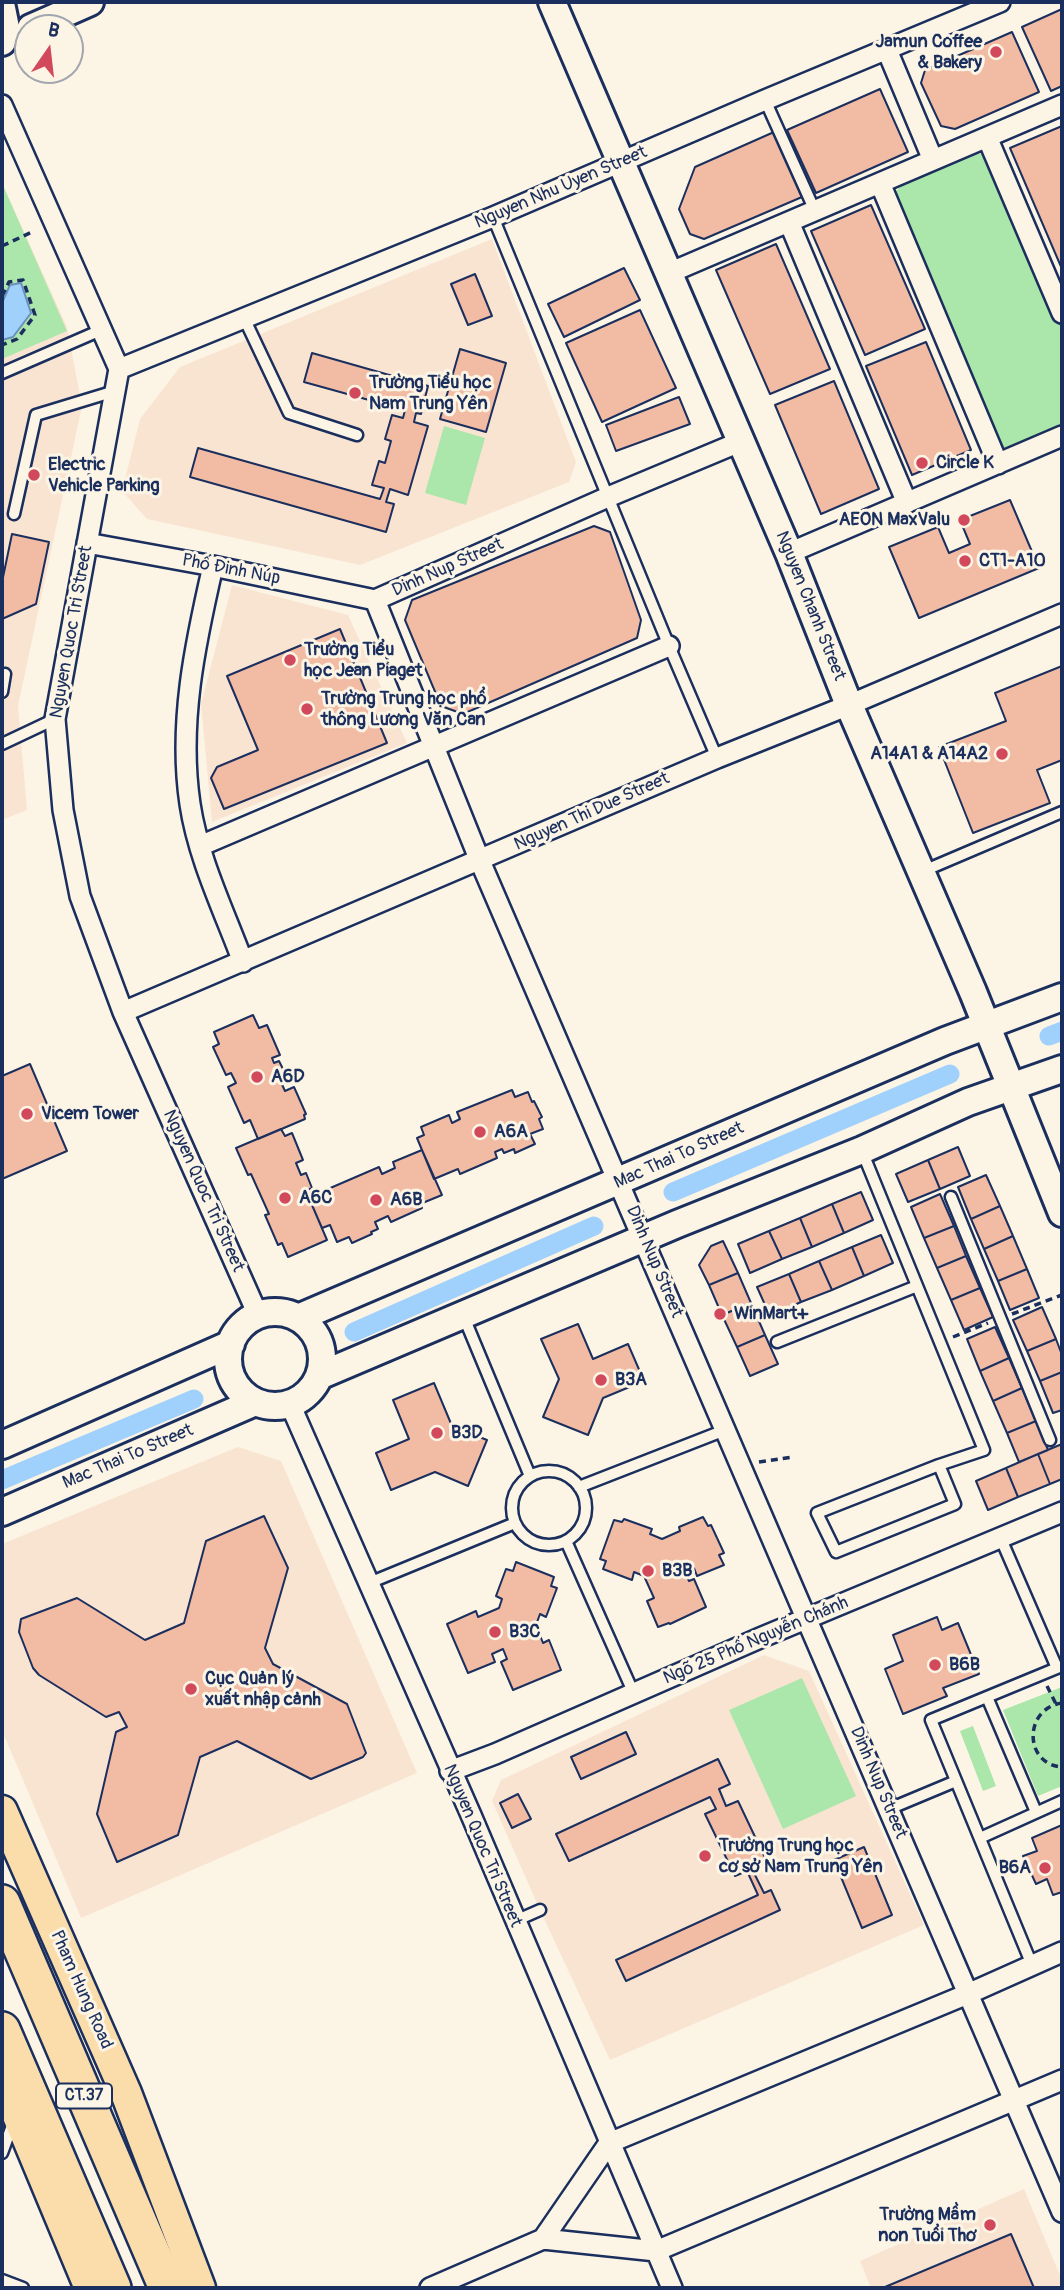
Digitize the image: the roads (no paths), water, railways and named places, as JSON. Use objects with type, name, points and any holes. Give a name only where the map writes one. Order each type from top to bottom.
[{"type":"highway","name":"CT.37","points":[[2,1903],[167,2288]]},
{"type":"highway","name":"CT.37","points":[[2,2030],[113,2288]]},
{"type":"main road","name":"Pham Hung Road","points":[[2,1811],[126,2093],[201,2288]]},
{"type":"main road","points":[[8,2099],[90,2288]]},
{"type":"street","points":[[63,14],[90,2]]},
{"type":"street","name":"Nguyen Chanh Street","points":[[552,2],[742,441],[849,705],[1012,1087],[1062,1213]]},
{"type":"street","name":"Nguyen Nhu Uyen Street","points":[[119,369],[493,217],[1000,2]]},
{"type":"street","points":[[2,8],[6,28],[2,41]]},
{"type":"street","points":[[887,50],[933,160]]},
{"type":"street","points":[[2,105],[119,369]]},
{"type":"street","points":[[669,273],[1062,105]]},
{"type":"street","points":[[987,137],[1062,313]]},
{"type":"street","points":[[880,183],[998,464]]},
{"type":"street","points":[[789,222],[907,503]]},
{"type":"street","name":"Nguyen Quoc Tri Street","points":[[119,369],[55,719],[63,810],[80,896],[123,1012],[258,1315]]},
{"type":"street","points":[[789,553],[1062,436]]},
{"type":"street","name":"Dinh Nup Street","points":[[742,441],[375,600],[480,861],[888,1809],[970,1993],[1015,2100],[1045,2190],[1062,2212]]},
{"type":"street","name":"Phố Đinh Núp","points":[[87,542],[375,600]]},
{"type":"street","points":[[213,566],[197,638],[187,722],[188,782],[200,846],[243,961]]},
{"type":"street","name":"Nguyen Thi Due Street","points":[[123,1012],[717,758],[1061,619]]},
{"type":"street","points":[[200,846],[668,646]]},
{"type":"street","name":"Mac Thai To Street","points":[[298,1318],[932,1046],[1062,997]]},
{"type":"street","points":[[319,1376],[644,1238],[862,1150],[968,1101],[1062,1069]]},
{"type":"street","points":[[273,1312],[298,1318],[313,1330],[320,1343],[323,1356],[319,1376],[308,1394],[290,1404],[275,1406],[255,1402],[241,1392],[232,1377],[228,1360],[231,1343],[246,1322],[258,1315],[273,1312]]},
{"type":"street","points":[[2,1445],[231,1343]]},
{"type":"street","name":"Mac Thai To Street","points":[[2,1511],[255,1402]]},
{"type":"street","name":"Nguyen Quoc Tri Street","points":[[290,1404],[471,1815],[672,2288]]},
{"type":"street","name":"Ngõ 25 Phố Nguyễn Chánh","points":[[450,1771],[1062,1513]]},
{"type":"street","points":[[543,2239],[609,2143],[1062,1952]]},
{"type":"street","points":[[430,2288],[543,2239],[656,2251],[1062,2080]]},
{"type":"lane","points":[[765,100],[815,211]]},
{"type":"lane","points":[[493,217],[668,646],[717,758]]},
{"type":"lane","points":[[244,318],[289,413],[357,435]]},
{"type":"lane","points":[[2,373],[102,330]]},
{"type":"lane","points":[[14,514],[36,415],[116,391]]},
{"type":"lane","points":[[2,692],[5,674]]},
{"type":"lane","points":[[2,744],[55,719]]},
{"type":"lane","points":[[921,872],[1062,812]]},
{"type":"lane","points":[[862,1150],[984,1450],[939,1465],[817,1513],[836,1552],[955,1504],[939,1465]]},
{"type":"lane","points":[[951,1197],[1050,1440]]},
{"type":"lane","points":[[777,1342],[917,1286]]},
{"type":"lane","points":[[463,1314],[530,1476]]},
{"type":"lane","points":[[579,1487],[725,1430]]},
{"type":"lane","points":[[557,1472],[579,1487],[585,1502],[585,1517],[578,1531],[558,1544],[541,1544],[525,1537],[515,1523],[512,1503],[522,1483],[530,1476],[557,1472]]},
{"type":"lane","points":[[369,1583],[515,1523]]},
{"type":"lane","points":[[1001,1539],[1059,1667],[931,1720],[1032,1965]]},
{"type":"lane","points":[[566,1541],[634,1694]]},
{"type":"lane","points":[[987,1697],[1037,1812]]},
{"type":"lane","points":[[888,1809],[956,1781]]},
{"type":"lane","points":[[980,1838],[1062,1801]]},
{"type":"lane","points":[[514,1921],[540,1910]]},
{"type":"lane","points":[[2,2153],[8,2099]]},
{"type":"lane","points":[[2,2280],[23,2288]]},
{"type":"water","points":[[21,283],[31,313],[13,337],[2,340],[2,303],[10,285]]},
{"type":"waterway","points":[[1049,1036],[1062,1031]]},
{"type":"waterway","points":[[673,1192],[950,1074]]},
{"type":"waterway","points":[[354,1332],[594,1226]]},
{"type":"waterway","points":[[2,1480],[194,1399]]},
{"type":"place","name":"Jamun Coffee & Bakery","points":[[996,52]]},
{"type":"place","name":"Trường Tiểu học Nam Trung Yên","points":[[355,393]]},
{"type":"place","name":"Circle K","points":[[922,463]]},
{"type":"place","name":"Electric Vehicle Parking","points":[[34,475]]},
{"type":"place","name":"AEON MaxValu","points":[[964,520]]},
{"type":"place","name":"CT1-A10","points":[[965,561]]},
{"type":"place","name":"Trường Tiểu học Jean Piaget","points":[[290,660]]},
{"type":"place","name":"Trường Trung học phổ thông Lương Văn Can","points":[[307,709]]},
{"type":"place","name":"A14A1 & A14A2","points":[[1002,754]]},
{"type":"place","name":"A6D","points":[[257,1077]]},
{"type":"place","name":"Vicem Tower","points":[[27,1114]]},
{"type":"place","name":"A6A","points":[[480,1132]]},
{"type":"place","name":"A6C","points":[[285,1198]]},
{"type":"place","name":"A6B","points":[[376,1200]]},
{"type":"place","name":"WinMart+","points":[[720,1314]]},
{"type":"place","name":"B3A","points":[[601,1380]]},
{"type":"place","name":"B3D","points":[[437,1433]]},
{"type":"place","name":"B3B","points":[[648,1571]]},
{"type":"place","name":"B3C","points":[[495,1632]]},
{"type":"place","name":"B6B","points":[[935,1665]]},
{"type":"place","name":"Cục Quản lý xuất nhập cảnh","points":[[191,1689]]},
{"type":"place","name":"Trường Trung học cơ sở Nam Trung Yên","points":[[705,1856]]},
{"type":"place","name":"B6A","points":[[1045,1868]]},
{"type":"place","name":"Trường Mầm non Tuổi Thơ","points":[[990,2225]]}]
